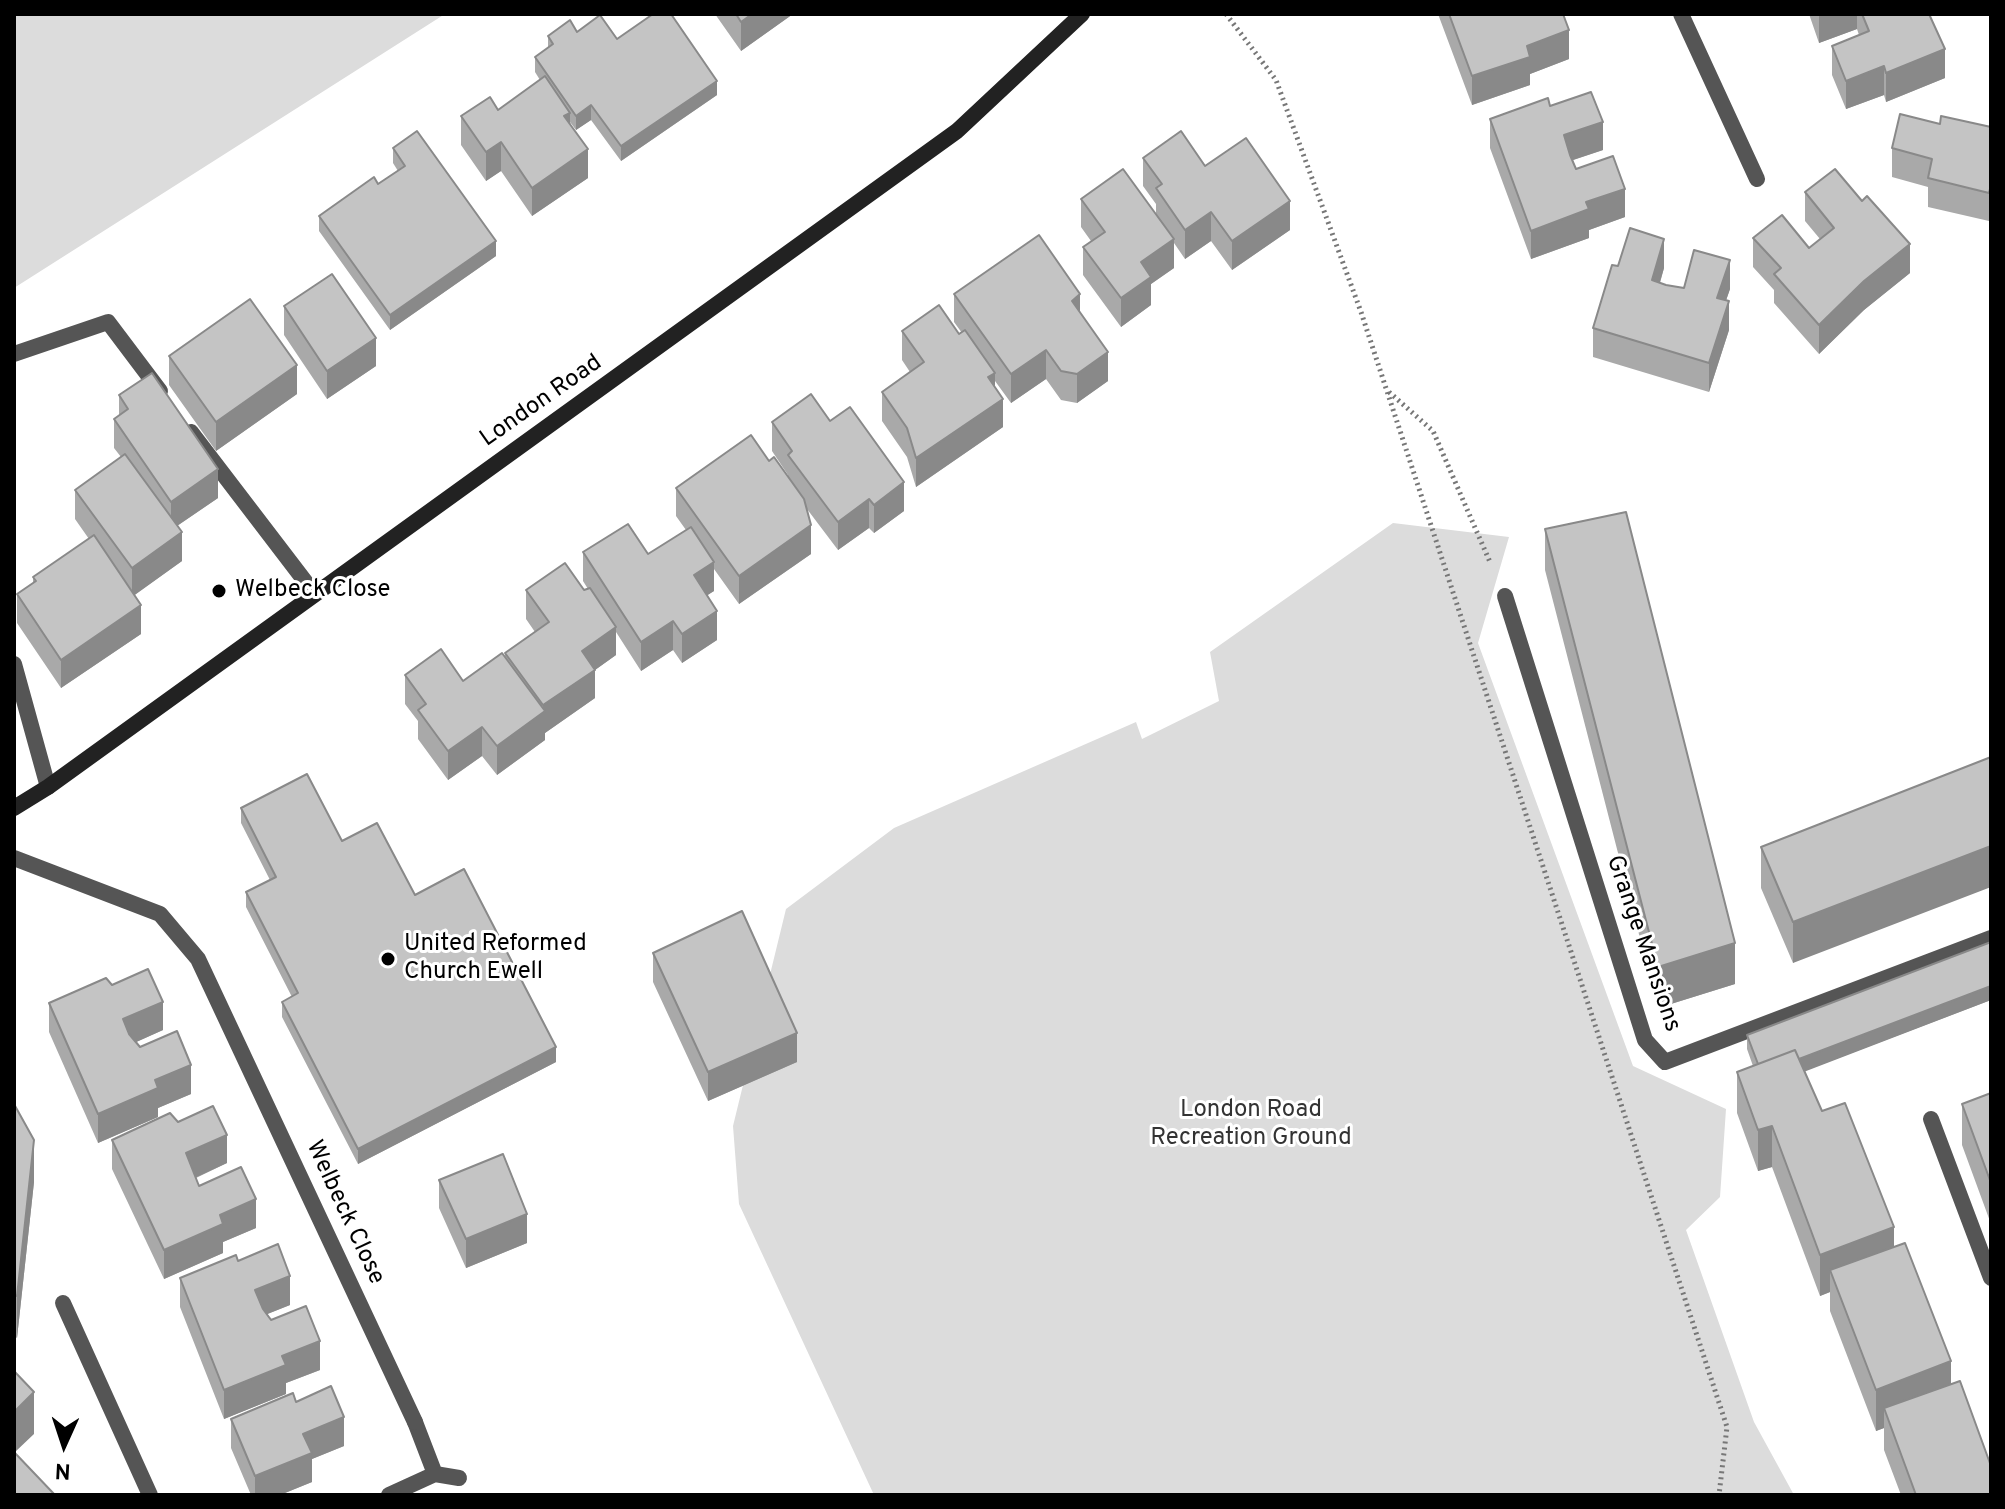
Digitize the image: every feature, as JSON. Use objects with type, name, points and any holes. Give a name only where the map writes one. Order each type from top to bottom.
[{"type":"main road","name":"London Road","points":[[14,808],[48,787],[957,131],[1082,14]]},
{"type":"street","points":[[1681,14],[1757,179]]},
{"type":"street","points":[[14,354],[108,322],[314,593]]},
{"type":"street","name":"Grange Mansions","points":[[1505,596],[1645,1040],[1665,1062],[1991,938]]},
{"type":"street","points":[[14,664],[19,701],[48,787]]},
{"type":"street","name":"Welbeck Close","points":[[14,858],[160,914],[198,959],[415,1422],[435,1474]]},
{"type":"street","points":[[1931,1119],[1991,1278]]},
{"type":"street","points":[[63,1303],[150,1495]]},
{"type":"street","points":[[389,1495],[435,1474],[459,1478]]},
{"type":"path","points":[[1226,14],[1276,80],[1361,312],[1727,1427],[1719,1495]]},
{"type":"path","points":[[1386,389],[1433,431],[1505,596]]},
{"type":"green space","points":[[14,14],[445,14],[14,288]]},
{"type":"green space","name":"London Road Recreation Ground","points":[[1393,523],[1509,537],[1478,643],[1633,1066],[1726,1109],[1720,1197],[1686,1230],[1754,1422],[1794,1495],[874,1495],[739,1204],[733,1126],[786,909],[894,828],[1136,722],[1142,739],[1219,701],[1210,652]]},
{"type":"building","points":[[653,14],[671,14],[717,81],[621,146],[591,105],[576,116],[535,57],[553,44],[548,36],[570,20],[577,32],[600,15],[617,39]]},
{"type":"building","points":[[736,14],[752,14],[741,22]]},
{"type":"building","points":[[1449,14],[1563,14],[1569,30],[1527,46],[1530,57],[1472,76]]},
{"type":"building","points":[[1862,14],[1929,14],[1945,49],[1886,73],[1884,66],[1846,81],[1832,46],[1869,31]]},
{"type":"building","points":[[545,76],[570,113],[564,116],[588,149],[532,188],[501,142],[486,152],[461,116],[490,97],[498,110]]},
{"type":"building","points":[[1591,92],[1603,122],[1564,135],[1570,155],[1576,169],[1613,156],[1625,189],[1586,202],[1589,209],[1531,231],[1490,119],[1548,98],[1550,106]]},
{"type":"building","points":[[1900,114],[1940,124],[1941,116],[1991,127],[1989,193],[1928,178],[1932,159],[1892,148]]},
{"type":"building","points":[[417,131],[496,241],[390,315],[319,216],[374,177],[378,184],[405,166],[393,148]]},
{"type":"building","points":[[1181,131],[1205,166],[1246,138],[1290,201],[1232,241],[1211,212],[1185,230],[1156,188],[1162,184],[1143,158]]},
{"type":"building","points":[[1123,169],[1174,239],[1141,262],[1151,277],[1121,298],[1083,247],[1105,232],[1081,199]]},
{"type":"building","points":[[1835,169],[1862,201],[1867,196],[1910,244],[1864,281],[1819,325],[1774,274],[1781,268],[1753,238],[1782,215],[1809,248],[1834,228],[1805,192]]},
{"type":"building","points":[[1630,228],[1664,239],[1652,280],[1666,285],[1684,288],[1694,250],[1730,260],[1717,298],[1729,301],[1709,363],[1593,328],[1612,265],[1618,266]]},
{"type":"building","points":[[1039,235],[1080,294],[1072,301],[1108,352],[1077,374],[1061,371],[1046,350],[1011,374],[954,294]]},
{"type":"building","points":[[332,274],[376,338],[327,371],[284,306]]},
{"type":"building","points":[[250,299],[297,365],[216,422],[169,356]]},
{"type":"building","points":[[939,305],[959,334],[965,330],[995,373],[988,377],[1003,399],[916,458],[907,428],[882,392],[924,362],[902,331]]},
{"type":"building","points":[[152,373],[218,469],[171,502],[114,419],[128,409],[119,395]]},
{"type":"building","points":[[811,394],[830,421],[850,407],[904,482],[874,505],[869,499],[838,522],[788,455],[792,451],[772,422]]},
{"type":"building","points":[[751,435],[769,461],[774,457],[804,499],[811,525],[739,576],[676,488]]},
{"type":"building","points":[[125,454],[182,532],[132,568],[75,490]]},
{"type":"building","points":[[1626,512],[1735,943],[1658,967],[1545,529]]},
{"type":"building","points":[[628,524],[648,554],[691,527],[714,562],[694,575],[717,611],[682,634],[673,621],[641,642],[583,552]]},
{"type":"building","points":[[94,535],[141,605],[61,660],[17,594],[36,581],[33,577]]},
{"type":"building","points":[[565,563],[584,590],[590,588],[616,627],[582,651],[595,670],[543,705],[505,653],[549,622],[526,590]]},
{"type":"building","points":[[441,649],[463,681],[502,653],[545,711],[497,746],[482,727],[448,751],[418,710],[426,704],[405,675]]},
{"type":"building","points":[[1991,757],[1991,846],[1793,922],[1761,847]]},
{"type":"building","name":"United Reformed Church Ewell","points":[[307,774],[342,841],[377,823],[415,895],[464,869],[556,1047],[358,1149],[282,1002],[298,993],[246,892],[276,877],[241,808]]},
{"type":"building","points":[[742,911],[797,1033],[708,1072],[653,953]]},
{"type":"building","points":[[1991,942],[1991,986],[1799,1059],[1795,1050],[1758,1064],[1747,1035]]},
{"type":"building","points":[[148,969],[163,1002],[123,1019],[129,1034],[140,1047],[177,1031],[191,1065],[155,1080],[158,1088],[98,1114],[49,1003],[106,978],[112,985]]},
{"type":"building","points":[[1795,1050],[1822,1111],[1845,1103],[1894,1227],[1820,1255],[1772,1126],[1758,1130],[1737,1072]]},
{"type":"building","points":[[1991,1093],[1991,1183],[1962,1104]]},
{"type":"building","points":[[14,1104],[34,1140],[17,1296],[14,1295]]},
{"type":"building","points":[[213,1106],[227,1135],[186,1153],[199,1186],[241,1167],[256,1199],[220,1215],[223,1224],[164,1250],[112,1140],[170,1113],[178,1122]]},
{"type":"building","points":[[503,1154],[527,1214],[466,1239],[439,1180]]},
{"type":"building","points":[[1905,1243],[1951,1361],[1876,1390],[1830,1270]]},
{"type":"building","points":[[278,1244],[290,1276],[255,1290],[263,1309],[271,1320],[306,1306],[320,1341],[282,1356],[286,1365],[224,1390],[180,1278],[236,1255],[238,1261]]},
{"type":"building","points":[[14,1371],[34,1392],[14,1412]]},
{"type":"building","points":[[1960,1381],[1991,1466],[1991,1495],[1916,1495],[1884,1408]]},
{"type":"building","points":[[331,1386],[344,1417],[303,1434],[312,1453],[255,1476],[231,1419],[293,1393],[296,1402]]},
{"type":"building","points":[[14,1452],[55,1495],[14,1495]]},
{"type":"place","name":"Welbeck Close","points":[[219,591]]},
{"type":"place","name":"United Reformed Church Ewell","points":[[388,959]]}]
